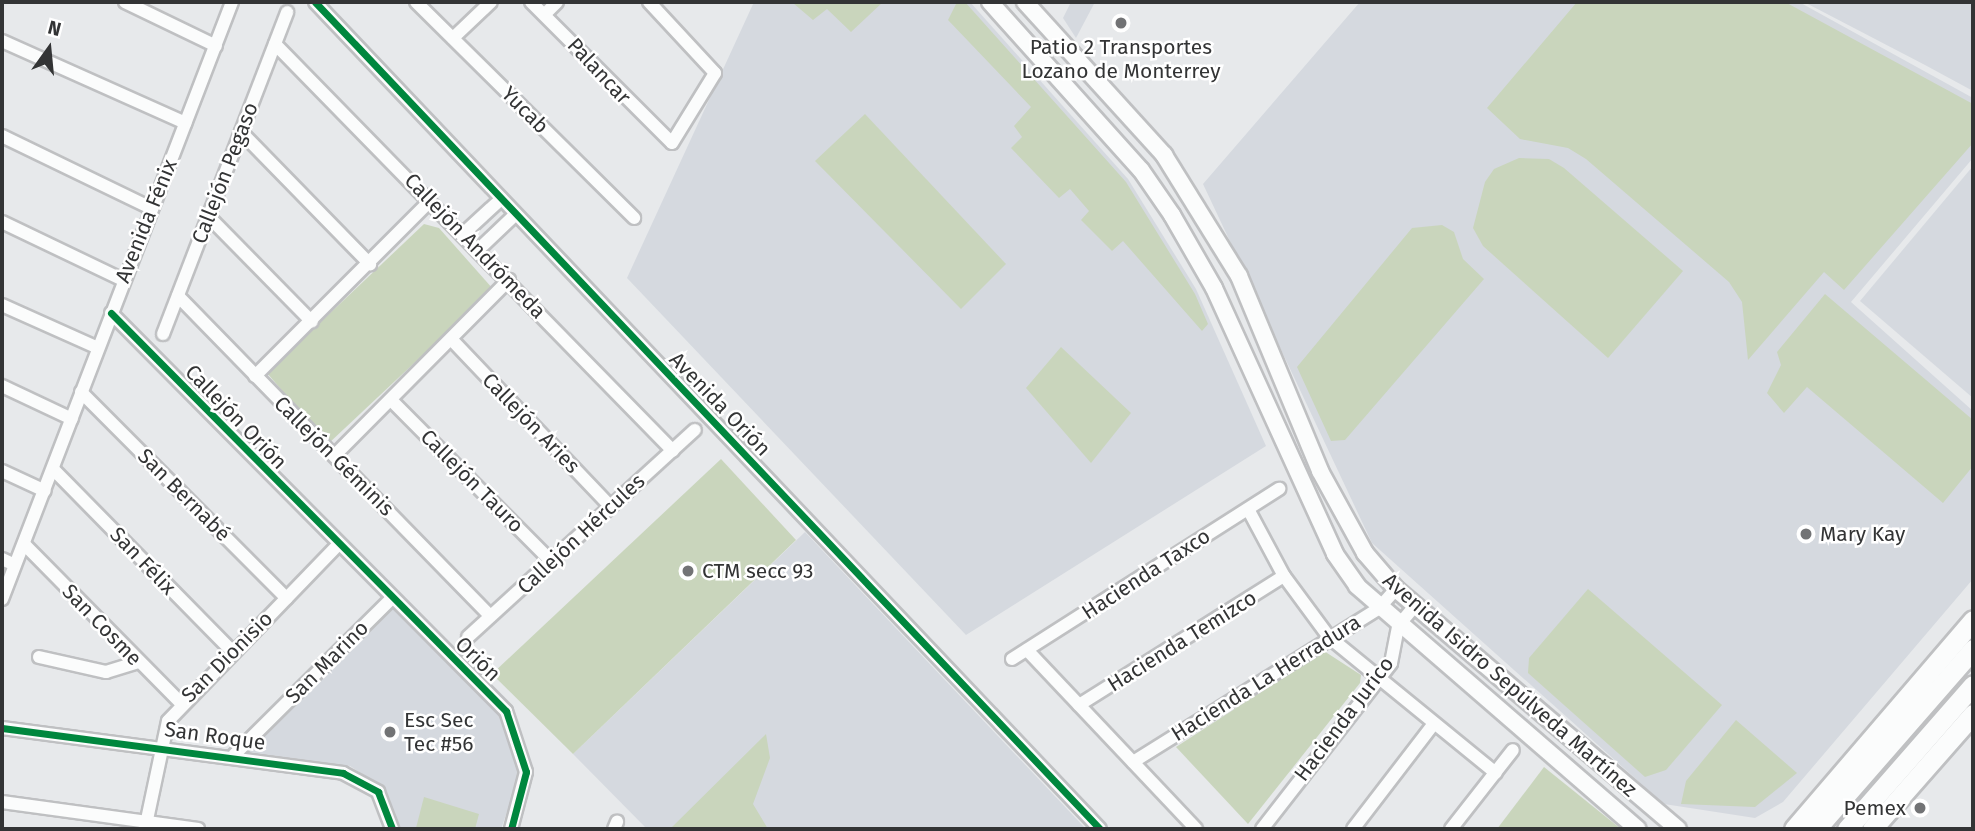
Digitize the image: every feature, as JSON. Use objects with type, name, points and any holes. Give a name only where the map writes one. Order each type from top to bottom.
[{"type":"highway","points":[[1805,826],[1973,621]]},
{"type":"highway","points":[[1805,826],[1973,649]]},
{"type":"highway","points":[[1847,829],[1973,685]]},
{"type":"highway","points":[[1872,829],[1973,714]]},
{"type":"main road","name":"Avenida Isidro Sepúlveda Martínez","points":[[990,2],[1141,170],[1172,215],[1214,288],[1335,554],[1378,609],[1637,829]]},
{"type":"main road","name":"Avenida Isidro Sepúlveda Martínez","points":[[1025,2],[1164,155],[1239,276],[1336,507],[1396,589],[1678,829]]},
{"type":"street","points":[[125,2],[216,46]]},
{"type":"street","name":"Avenida Fénix","points":[[2,599],[232,2]]},
{"type":"street","name":"Avenida Orión","points":[[315,2],[1100,829]]},
{"type":"street","name":"Yucab","points":[[416,2],[634,218]]},
{"type":"street","points":[[453,38],[491,2]]},
{"type":"street","name":"Palancar","points":[[531,2],[666,142],[682,135],[716,73],[649,2]]},
{"type":"street","points":[[545,14],[557,2]]},
{"type":"street","name":"Callejón Pegaso","points":[[163,334],[287,12]]},
{"type":"street","points":[[2,41],[185,124]]},
{"type":"street","name":"Callejón Andrómeda","points":[[275,44],[673,450]]},
{"type":"street","points":[[241,132],[370,264]]},
{"type":"street","points":[[2,136],[151,208]]},
{"type":"street","points":[[463,234],[501,199]]},
{"type":"street","points":[[255,376],[370,264],[430,201]]},
{"type":"street","points":[[478,250],[516,214]]},
{"type":"street","points":[[208,216],[312,322]]},
{"type":"street","points":[[2,222],[123,280]]},
{"type":"street","points":[[335,455],[509,280]]},
{"type":"street","name":"Callejón Géminis","points":[[178,296],[491,616]]},
{"type":"street","points":[[2,305],[98,348]]},
{"type":"street","name":"Callejón Orión","points":[[111,313],[337,546]]},
{"type":"street","name":"Callejón Aries","points":[[452,340],[610,506]]},
{"type":"street","points":[[2,386],[72,419]]},
{"type":"street","name":"San Bernabé","points":[[81,392],[286,598]]},
{"type":"street","name":"Callejón Tauro","points":[[391,400],[552,562]]},
{"type":"street","name":"Callejón Hércules","points":[[468,637],[695,430]]},
{"type":"street","name":"San Félix","points":[[53,469],[233,652]]},
{"type":"street","points":[[2,471],[45,491]]},
{"type":"street","name":"Hacienda Taxco","points":[[1012,659],[1279,489]]},
{"type":"street","points":[[1248,509],[1284,576],[1329,637],[1432,726],[1496,773]]},
{"type":"street","name":"San Cosme","points":[[24,544],[181,704]]},
{"type":"street","name":"San Dionisio","points":[[145,826],[158,746],[181,704],[337,546]]},
{"type":"street","name":"Orión","points":[[337,546],[506,711],[526,772],[511,829]]},
{"type":"street","points":[[2,559],[15,565]]},
{"type":"street","name":"Hacienda Temizco","points":[[1079,705],[1284,576]]},
{"type":"street","name":"Hacienda La Herradura","points":[[1133,762],[1329,637],[1378,609],[1396,589]]},
{"type":"street","name":"San Marino","points":[[234,755],[391,599]]},
{"type":"street","points":[[1398,626],[1415,606]]},
{"type":"street","name":"Hacienda Jurico","points":[[1262,829],[1374,678],[1394,658],[1398,626]]},
{"type":"street","points":[[1027,650],[1196,829]]},
{"type":"street","points":[[39,657],[106,672],[138,662]]},
{"type":"street","points":[[1353,829],[1432,726]]},
{"type":"street","name":"San Roque","points":[[2,728],[234,755],[368,781],[392,829]]},
{"type":"street","points":[[1451,829],[1513,750]]},
{"type":"street","points":[[2,802],[145,826],[198,829]]},
{"type":"shaded area","points":[[754,2],[970,2],[1128,179],[1196,289],[1266,446],[966,635],[627,278]]},
{"type":"shaded area","points":[[1071,2],[1095,2],[1076,38],[1063,18]]},
{"type":"shaded area","points":[[1360,2],[1799,2],[1973,98],[1973,158],[1851,302],[1973,411],[1973,579],[1783,802],[1755,818],[1664,804],[1372,543],[1203,184]]},
{"type":"shaded area","points":[[1804,2],[1973,2],[1973,91],[1925,65]]},
{"type":"shaded area","points":[[1973,166],[1973,398],[1860,301]]},
{"type":"shaded area","points":[[805,532],[1086,829],[647,829],[573,754]]},
{"type":"shaded area","name":"Esc Sec Tec #56","points":[[392,607],[504,711],[523,766],[501,829],[399,829],[385,789],[350,766],[249,752]]},
{"type":"green space","points":[[883,2],[851,32],[827,9],[813,20],[793,3]]},
{"type":"green space","points":[[957,2],[965,2],[1126,182],[1195,294],[1208,324],[1202,331],[1123,241],[1112,251],[1081,220],[1089,211],[1070,189],[1059,198],[1011,148],[1022,137],[1014,126],[1031,107],[948,20]]},
{"type":"green space","points":[[1577,2],[1785,2],[1973,104],[1973,143],[1844,290],[1824,272],[1748,360],[1742,302],[1729,282],[1586,159],[1568,148],[1520,139],[1487,108]]},
{"type":"green space","points":[[865,114],[1006,264],[961,309],[815,161]]},
{"type":"green space","points":[[1519,158],[1549,159],[1564,168],[1683,271],[1608,358],[1483,246],[1473,228],[1485,182],[1494,169]]},
{"type":"green space","points":[[424,224],[439,228],[493,289],[328,444],[267,373]]},
{"type":"green space","points":[[1442,225],[1454,232],[1463,259],[1484,279],[1345,440],[1331,441],[1297,367],[1412,228]]},
{"type":"green space","points":[[1825,294],[1973,420],[1973,466],[1943,503],[1807,387],[1784,413],[1767,393],[1781,365],[1777,352]]},
{"type":"green space","points":[[1061,347],[1131,413],[1091,463],[1026,388]]},
{"type":"green space","points":[[721,459],[796,540],[573,754],[492,674]]},
{"type":"green space","points":[[1588,589],[1722,705],[1666,770],[1645,777],[1528,673],[1529,658]]},
{"type":"green space","points":[[1324,651],[1361,675],[1360,683],[1248,824],[1176,747]]},
{"type":"green space","points":[[1736,720],[1797,773],[1755,807],[1681,804],[1686,781]]},
{"type":"green space","points":[[766,734],[770,758],[753,804],[768,829],[670,829]]},
{"type":"green space","points":[[1544,767],[1621,829],[1497,829]]},
{"type":"green space","points":[[424,797],[479,814],[475,829],[416,828]]},
{"type":"cycle path","points":[[315,2],[1100,829]]},
{"type":"cycle path","points":[[111,313],[506,711],[526,772],[511,829]]},
{"type":"cycle path","points":[[2,728],[343,773],[378,792],[392,829]]},
{"type":"place","name":"Patio 2 Transportes Lozano de Monterrey","points":[[1121,23]]},
{"type":"place","name":"Mary Kay","points":[[1806,534]]},
{"type":"place","name":"CTM secc 93","points":[[688,571]]},
{"type":"place","name":"Esc Sec Tec #56","points":[[390,732]]},
{"type":"place","name":"Pemex","points":[[1920,808]]}]
